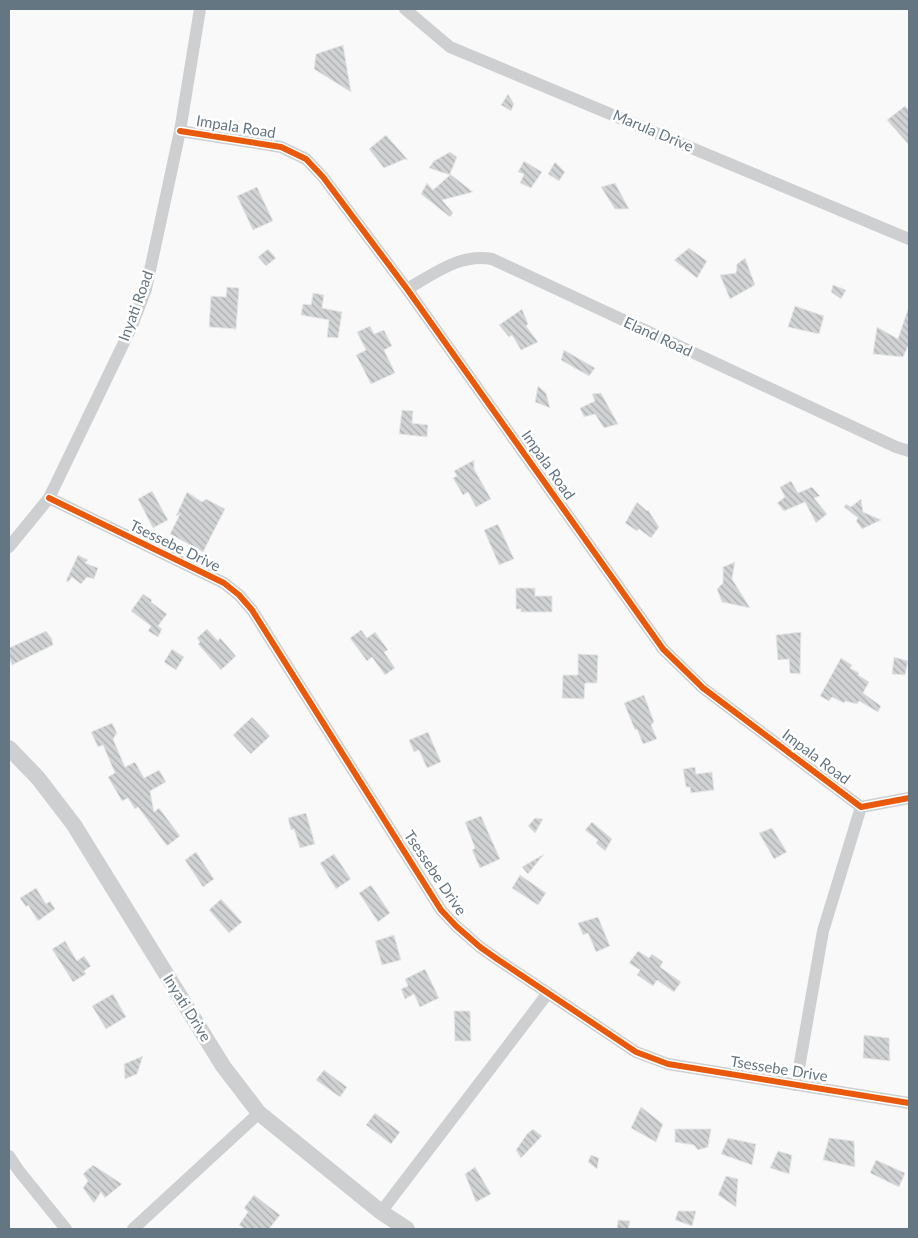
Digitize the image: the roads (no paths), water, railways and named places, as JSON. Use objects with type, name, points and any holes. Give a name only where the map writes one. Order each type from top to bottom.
[{"type":"street","name":"Inyati Road","points":[[9,547],[49,498],[131,328],[146,289],[180,131],[200,9]]},
{"type":"street","name":"Marula Drive","points":[[405,9],[450,47],[909,238]]},
{"type":"street","name":"Impala Road","points":[[180,131],[281,147],[306,159],[323,177],[407,289],[663,649],[703,688],[861,806]]},
{"type":"street","name":"Eland Road","points":[[407,289],[457,261],[478,256],[492,259],[878,439],[909,451]]},
{"type":"street","name":"Tsessebe Drive","points":[[49,498],[224,583],[239,595],[252,610],[441,910],[480,947],[636,1052],[668,1064],[909,1103]]},
{"type":"street","name":"Inyati Drive","points":[[9,748],[38,778],[74,825],[223,1066],[260,1113],[381,1212],[406,1229]]},
{"type":"street","points":[[796,1085],[824,931],[861,806],[909,798]]},
{"type":"street","points":[[381,1212],[548,993]]},
{"type":"street","points":[[133,1229],[260,1113]]},
{"type":"street","points":[[9,1156],[66,1229]]}]
